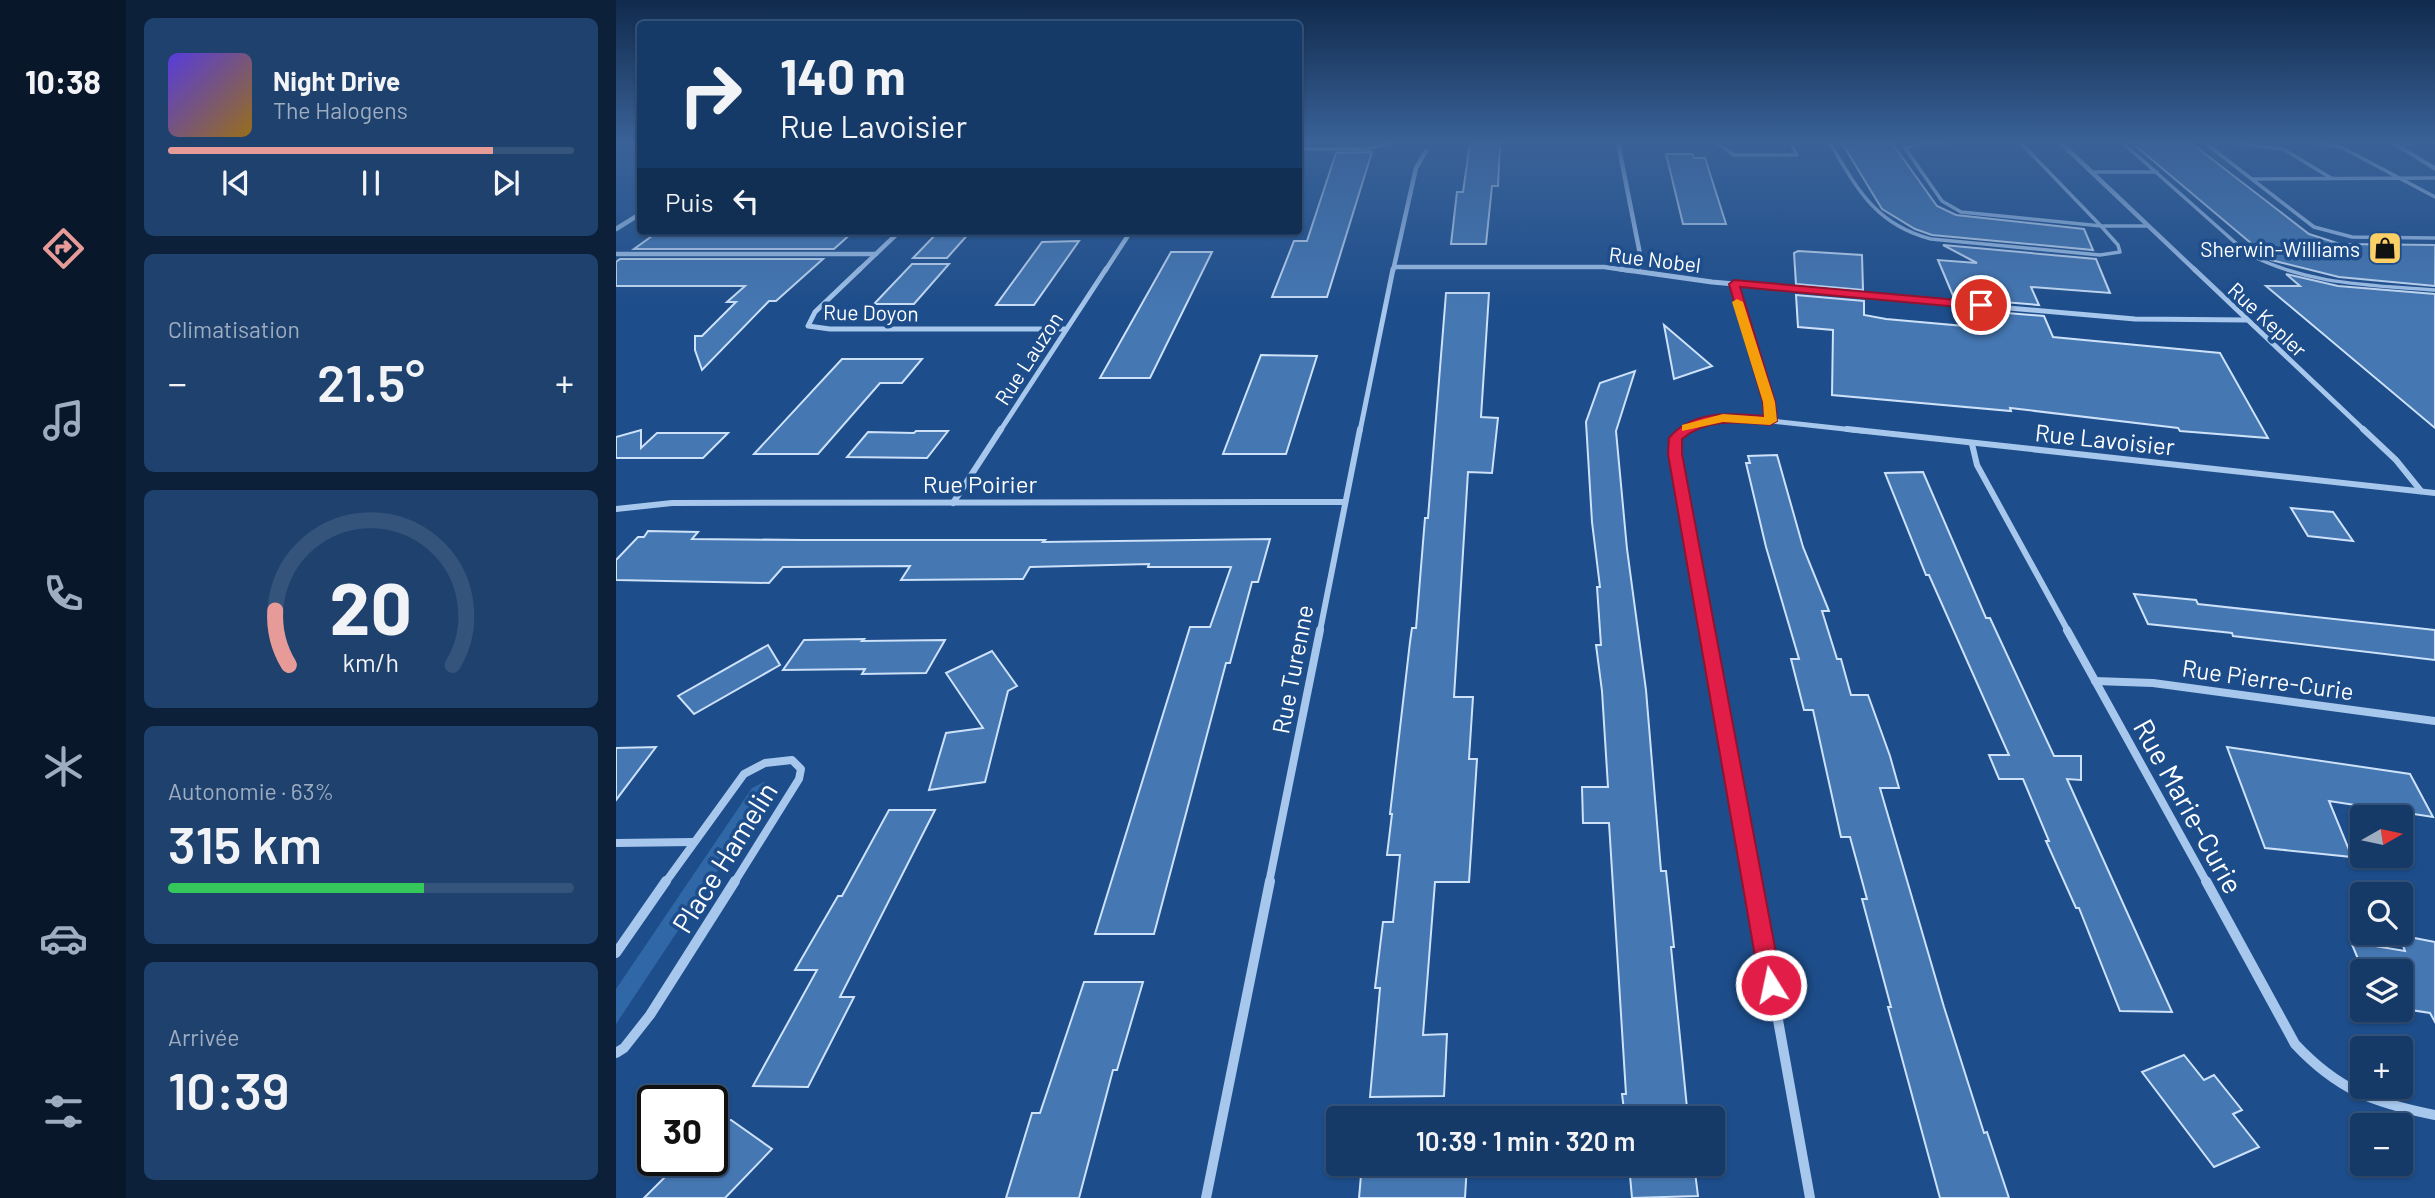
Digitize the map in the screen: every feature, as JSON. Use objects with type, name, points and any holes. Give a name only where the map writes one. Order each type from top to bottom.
[{"type":"street","name":"Rue Turenne","points":[[1206,1198],[1345,502],[1409,199]]},
{"type":"street","points":[[1629,199],[1641,259],[1638,271]]},
{"type":"street","name":"Rue Kepler","points":[[2119,199],[2396,460],[2421,491]]},
{"type":"street","points":[[616,229],[637,216]]},
{"type":"street","name":"Rue Doyon","points":[[896,235],[815,312],[808,326],[830,329],[1066,329]]},
{"type":"street","name":"Rue Lauzon","points":[[953,503],[1128,235]]},
{"type":"street","points":[[616,254],[877,254]]},
{"type":"street","name":"Rue Nobel","points":[[1395,267],[1604,267],[1734,284],[2135,319],[2247,320]]},
{"type":"street","points":[[1734,284],[1769,402],[1770,421]]},
{"type":"street","name":"Rue Lavoisier","points":[[1810,1198],[1674,445],[1679,432],[1710,419],[1738,418],[2435,493]]},
{"type":"street","name":"Rue Marie-Curie","points":[[1972,444],[1978,465],[2295,1044],[2311,1062],[2352,1093],[2393,1107],[2435,1115]]},
{"type":"street","name":"Rue Poirier","points":[[616,509],[672,503],[1345,502]]},
{"type":"street","name":"Rue Pierre-Curie","points":[[2095,681],[2153,683],[2435,721]]},
{"type":"street","name":"Place Hamelin","points":[[616,953],[693,842],[747,771],[768,761],[789,760],[798,764],[802,769],[794,789],[650,1015],[636,1034],[616,1053]]},
{"type":"street","name":"Place Hamelin","points":[[616,843],[693,842]]},
{"type":"lane","points":[[1866,199],[1888,224],[1910,235],[2099,255],[2120,252],[2118,245],[2075,199]]},
{"type":"lane","points":[[1940,199],[1956,210],[2101,226],[2147,226]]},
{"type":"lane","points":[[2187,199],[2247,253],[2267,264],[2330,280],[2435,290]]},
{"type":"lane","points":[[2278,199],[2314,227],[2352,237],[2435,238]]},
{"type":"shaded area","points":[[764,782],[771,786],[770,792],[616,1024],[616,989],[752,788]]},
{"type":"building","points":[[1321,199],[1357,199],[1327,297],[1272,297],[1294,241],[1307,241]]},
{"type":"building","points":[[1456,199],[1491,199],[1486,244],[1451,244]]},
{"type":"building","points":[[1677,199],[1718,199],[1726,224],[1683,224]]},
{"type":"building","points":[[1876,199],[1932,199],[1937,206],[1956,215],[2084,229],[2093,250],[1932,235],[1915,229],[1882,209]]},
{"type":"building","points":[[2198,199],[2263,199],[2309,234],[2340,244],[2435,245],[2435,286],[2339,277],[2271,260]]},
{"type":"building","points":[[653,235],[850,235],[834,249],[634,249]]},
{"type":"building","points":[[935,235],[967,235],[947,258],[913,258]]},
{"type":"building","points":[[1079,241],[1034,305],[996,305],[1042,242]]},
{"type":"building","points":[[1943,245],[2096,259],[2110,293],[2031,287],[2039,305],[1954,298],[1938,260],[1977,263]]},
{"type":"building","points":[[1798,251],[1862,255],[1863,290],[1796,284],[1794,253]]},
{"type":"building","points":[[1171,252],[1212,252],[1150,378],[1100,378]]},
{"type":"building","points":[[620,259],[823,259],[776,301],[769,301],[702,370],[695,350],[695,336],[702,336],[736,302],[727,302],[745,286],[616,286],[616,262]]},
{"type":"building","points":[[912,264],[949,264],[914,304],[874,304]]},
{"type":"building","points":[[2286,274],[2338,286],[2435,294],[2435,428],[2266,286],[2300,286]]},
{"type":"building","points":[[1446,293],[1489,293],[1481,417],[1498,418],[1492,473],[1468,472],[1454,697],[1473,697],[1469,759],[1477,759],[1469,882],[1435,882],[1423,1035],[1447,1034],[1444,1096],[1370,1097],[1380,988],[1375,988],[1383,922],[1393,922],[1400,855],[1387,855],[1390,814],[1410,642],[1412,628],[1416,628],[1425,518],[1428,518]]},
{"type":"building","points":[[1796,295],[1864,301],[1864,315],[1965,326],[1958,309],[2044,316],[2053,337],[2220,353],[2268,438],[2180,431],[2178,428],[2010,408],[2011,411],[1832,395],[1833,330],[1798,327]]},
{"type":"building","points":[[1664,325],[1712,366],[1674,379]]},
{"type":"building","points":[[1261,355],[1317,356],[1286,454],[1223,454]]},
{"type":"building","points":[[842,359],[922,359],[902,383],[880,383],[818,454],[754,454]]},
{"type":"building","points":[[1635,371],[1616,431],[1627,549],[1646,690],[1661,871],[1666,871],[1674,947],[1671,947],[1687,1106],[1624,1106],[1622,1094],[1626,1094],[1609,823],[1583,823],[1582,787],[1608,787],[1602,691],[1596,645],[1601,645],[1597,587],[1600,587],[1592,522],[1586,422],[1600,383]]},
{"type":"building","points":[[641,430],[641,448],[657,433],[728,433],[703,458],[616,458],[616,437]]},
{"type":"building","points":[[948,431],[927,458],[847,457],[868,432]]},
{"type":"building","points":[[1777,455],[1803,547],[1829,611],[1822,611],[1837,659],[1841,659],[1851,695],[1868,695],[1890,756],[1899,788],[1880,788],[1944,1007],[1984,1133],[1987,1132],[2009,1198],[1940,1198],[1888,1007],[1891,1007],[1862,899],[1867,899],[1850,837],[1841,837],[1813,710],[1804,710],[1791,659],[1799,659],[1766,547],[1746,463],[1750,463],[1748,456]]},
{"type":"building","points":[[1923,472],[1986,618],[1990,618],[2054,756],[2081,756],[2081,780],[2067,779],[2172,1012],[2120,1011],[2079,908],[2076,908],[2046,841],[2049,841],[2023,779],[1999,779],[1989,755],[2009,755],[1929,575],[1926,575],[1885,473]]},
{"type":"building","points":[[2291,508],[2333,512],[2353,541],[2308,536]]},
{"type":"building","points":[[648,531],[698,532],[692,539],[1045,540],[1043,542],[1270,539],[1258,582],[1252,582],[1230,663],[1226,663],[1154,934],[1095,934],[1190,627],[1210,627],[1231,567],[1148,567],[1149,564],[1030,567],[1023,579],[901,580],[910,566],[783,567],[769,583],[616,580],[616,560],[638,537],[644,537]]},
{"type":"building","points":[[2134,594],[2196,600],[2198,604],[2435,630],[2435,660],[2148,624]]},
{"type":"building","points":[[864,639],[862,641],[945,640],[926,673],[862,674],[865,669],[783,670],[804,640]]},
{"type":"building","points":[[768,645],[780,665],[694,714],[678,696]]},
{"type":"building","points":[[992,651],[1017,686],[1008,691],[985,782],[929,790],[946,733],[983,728],[946,673]]},
{"type":"building","points":[[656,747],[616,800],[616,748]]},
{"type":"building","points":[[2227,747],[2410,774],[2433,817],[2413,814],[2413,805],[2355,805],[2329,801],[2350,857],[2265,848]]},
{"type":"building","points":[[889,810],[935,810],[840,997],[854,997],[808,1087],[753,1086],[817,970],[795,970],[838,896],[842,896]]},
{"type":"building","points":[[2413,938],[2435,942],[2435,1022],[2430,1013],[2413,1010],[2413,959],[2358,959],[2352,945],[2405,951],[2403,945],[2413,945]]},
{"type":"building","points":[[1084,982],[1143,982],[1117,1070],[1113,1070],[1079,1198],[1006,1198],[1032,1113],[1040,1113]]},
{"type":"building","points":[[2184,1055],[2204,1080],[2214,1075],[2242,1110],[2233,1114],[2259,1147],[2214,1167],[2142,1072]]},
{"type":"building","points":[[728,1120],[772,1149],[725,1198],[644,1198],[666,1176],[728,1176]]},
{"type":"building","points":[[1361,1176],[1466,1176],[1465,1198],[1359,1198]]},
{"type":"building","points":[[1630,1176],[1696,1176],[1698,1196],[1632,1198]]},
{"type":"slow traffic","points":[[1687,428],[1710,419],[1770,421],[1769,402],[1737,302]]},
{"type":"place","name":"Sherwin-Williams","points":[[2385,248]]},
{"type":"route","points":[[1771,985],[1675,454],[1676,438],[1679,432],[1710,419],[1770,421],[1769,402],[1734,284],[1981,305]]}]
